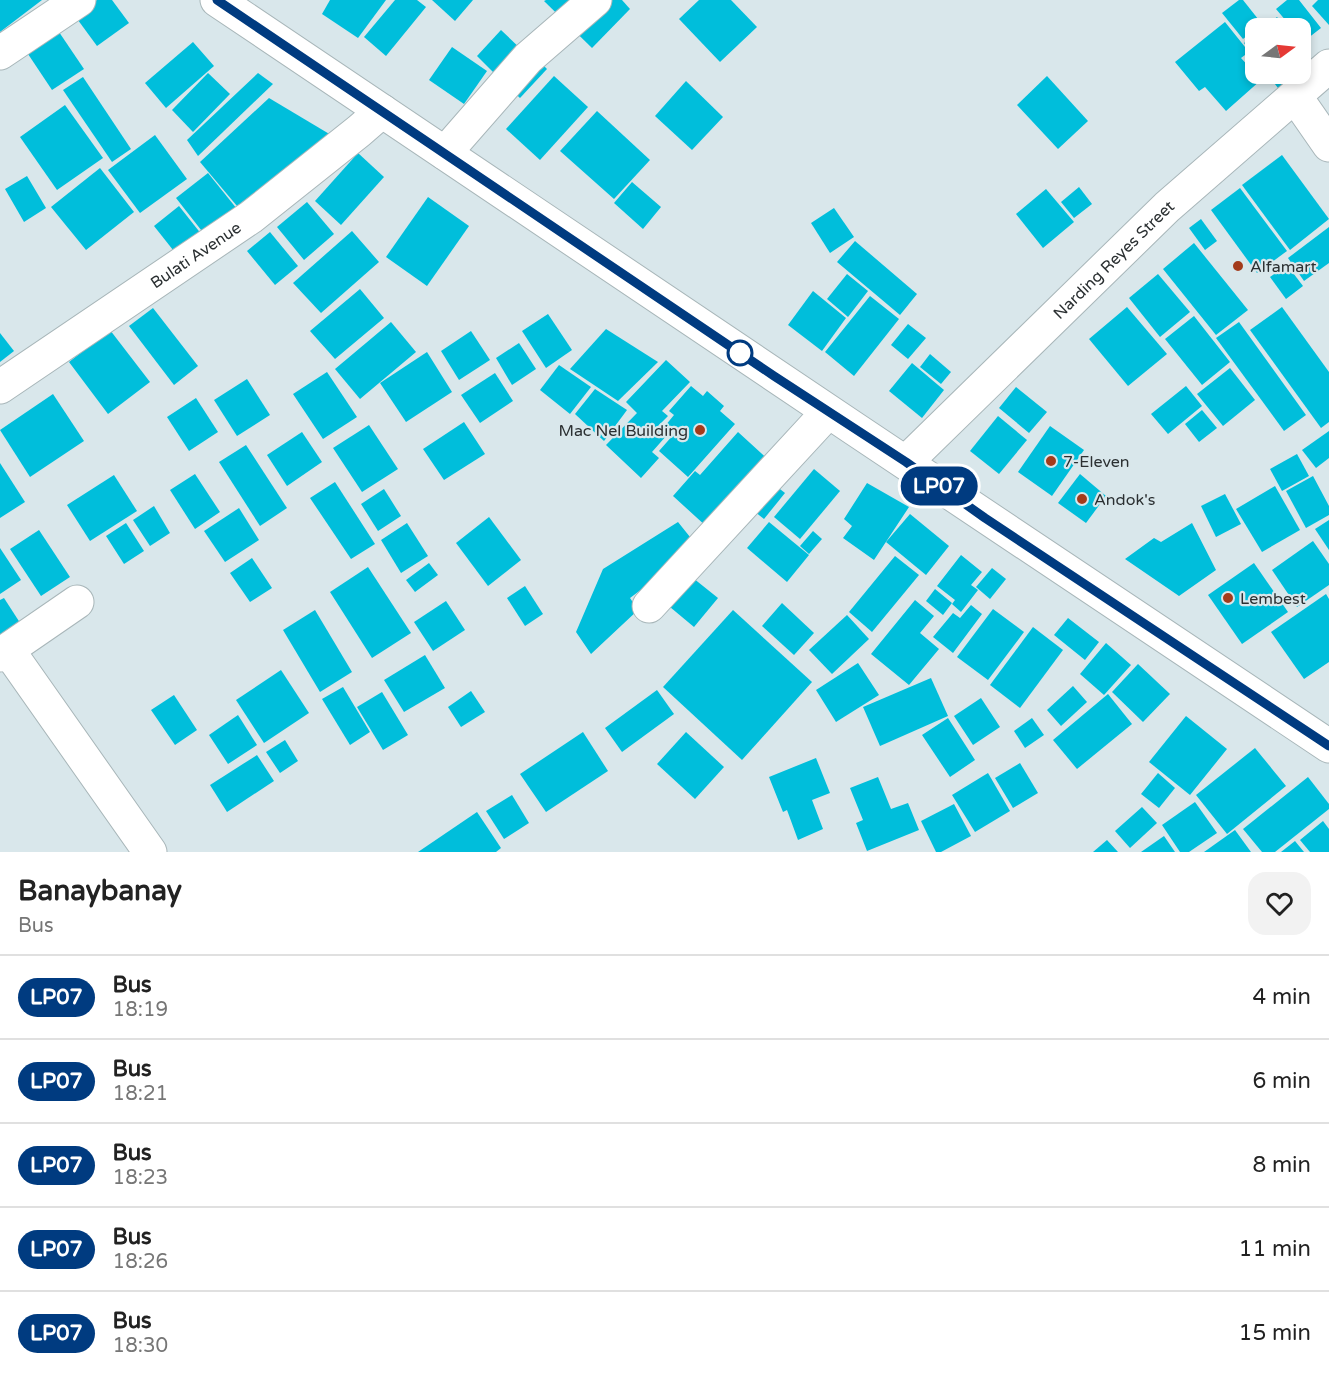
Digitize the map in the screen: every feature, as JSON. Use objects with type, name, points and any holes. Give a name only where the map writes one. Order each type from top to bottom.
[{"type":"main road","points":[[0,53],[79,0]]},
{"type":"main road","points":[[217,0],[828,412],[906,462],[985,518],[1329,746]]},
{"type":"main road","points":[[445,153],[528,58],[595,0]]},
{"type":"main road","name":"Narding Reyes Street","points":[[906,462],[1167,207],[1329,66]]},
{"type":"main road","points":[[1295,96],[1329,146]]},
{"type":"main road","name":"Bulati Avenue","points":[[0,387],[250,217],[382,111]]},
{"type":"main road","points":[[649,606],[828,412]]},
{"type":"main road","points":[[77,602],[4,652],[150,852]]},
{"type":"building","points":[[0,0],[42,0],[0,32]]},
{"type":"building","points":[[97,0],[112,0],[129,23],[97,46],[75,16]]},
{"type":"building","points":[[330,0],[386,0],[358,38],[322,14]]},
{"type":"building","points":[[395,0],[417,0],[426,7],[386,56],[364,37]]},
{"type":"building","points":[[432,0],[473,0],[455,21]]},
{"type":"building","points":[[622,0],[630,9],[592,48],[544,1]]},
{"type":"building","points":[[699,0],[731,0],[757,27],[720,62],[679,19]]},
{"type":"building","points":[[1239,0],[1243,0],[1257,18],[1245,18],[1245,37],[1243,39],[1222,13]]},
{"type":"building","points":[[1287,0],[1299,0],[1321,28],[1311,36],[1311,18],[1284,18],[1276,9]]},
{"type":"building","points":[[1318,0],[1329,0],[1329,25],[1312,6]]},
{"type":"building","points":[[1225,22],[1245,47],[1245,55],[1241,58],[1245,62],[1245,84],[1256,84],[1226,111],[1205,87],[1199,91],[1175,62]]},
{"type":"building","points":[[501,30],[523,51],[498,77],[477,56]]},
{"type":"building","points":[[59,32],[84,69],[52,90],[28,54]]},
{"type":"building","points":[[193,42],[214,66],[166,108],[145,83]]},
{"type":"building","points":[[452,47],[487,71],[464,104],[429,80]]},
{"type":"building","points":[[529,51],[547,69],[520,98],[501,80]]},
{"type":"building","points":[[208,73],[230,94],[193,132],[172,110]]},
{"type":"building","points":[[258,73],[273,84],[198,156],[187,140]]},
{"type":"building","points":[[554,76],[588,107],[540,160],[506,129]]},
{"type":"building","points":[[1047,76],[1088,121],[1058,149],[1017,105]]},
{"type":"building","points":[[83,77],[131,149],[112,162],[63,90]]},
{"type":"building","points":[[686,81],[723,117],[692,150],[655,116]]},
{"type":"building","points":[[269,98],[331,135],[237,206],[200,162]]},
{"type":"building","points":[[65,105],[103,158],[57,190],[20,137]]},
{"type":"building","points":[[597,111],[650,160],[614,199],[560,151]]},
{"type":"building","points":[[155,135],[187,179],[140,213],[108,170]]},
{"type":"building","points":[[358,153],[384,177],[341,225],[315,201]]},
{"type":"building","points":[[1282,155],[1329,219],[1290,250],[1242,185]]},
{"type":"building","points":[[100,168],[134,212],[86,250],[51,207]]},
{"type":"building","points":[[208,173],[237,209],[205,235],[176,198]]},
{"type":"building","points":[[27,176],[46,208],[24,222],[5,189]]},
{"type":"building","points":[[632,182],[661,207],[643,229],[614,203]]},
{"type":"building","points":[[1079,187],[1092,204],[1074,218],[1061,202]]},
{"type":"building","points":[[1240,188],[1287,251],[1257,273],[1211,210]]},
{"type":"building","points":[[1046,189],[1074,222],[1043,248],[1016,214]]},
{"type":"building","points":[[428,197],[469,226],[427,286],[386,257]]},
{"type":"building","points":[[307,202],[334,234],[304,260],[277,227]]},
{"type":"building","points":[[179,206],[202,235],[177,255],[154,226]]},
{"type":"building","points":[[834,208],[854,237],[830,253],[811,223]]},
{"type":"building","points":[[1201,219],[1217,241],[1205,250],[1189,228]]},
{"type":"building","points":[[1329,227],[1329,263],[1304,281],[1288,258]]},
{"type":"building","points":[[352,231],[379,262],[321,313],[293,283]]},
{"type":"building","points":[[270,232],[298,266],[275,285],[247,251]]},
{"type":"building","points":[[855,241],[917,294],[900,315],[837,262]]},
{"type":"building","points":[[1194,243],[1248,310],[1216,335],[1163,269]]},
{"type":"building","points":[[1287,265],[1303,286],[1286,299],[1270,277]]},
{"type":"building","points":[[847,274],[868,291],[848,317],[827,299]]},
{"type":"building","points":[[1158,274],[1190,312],[1160,337],[1129,298]]},
{"type":"building","points":[[360,289],[384,318],[335,359],[310,331]]},
{"type":"building","points":[[813,291],[846,318],[822,351],[788,325]]},
{"type":"building","points":[[870,296],[899,319],[854,376],[825,352]]},
{"type":"building","points":[[1127,307],[1167,354],[1128,386],[1089,339]]},
{"type":"building","points":[[1282,307],[1329,372],[1329,422],[1321,428],[1250,330]]},
{"type":"building","points":[[153,308],[198,366],[174,385],[129,326]]},
{"type":"building","points":[[548,314],[572,350],[546,368],[522,331]]},
{"type":"building","points":[[1194,316],[1230,362],[1202,385],[1165,339]]},
{"type":"building","points":[[391,322],[416,352],[360,399],[335,369]]},
{"type":"building","points":[[1239,322],[1306,415],[1284,431],[1216,338]]},
{"type":"building","points":[[908,324],[926,338],[908,359],[891,345]]},
{"type":"building","points":[[606,329],[658,362],[618,401],[570,369]]},
{"type":"building","points":[[110,330],[150,382],[108,414],[69,362]]},
{"type":"building","points":[[471,331],[490,360],[459,380],[441,351]]},
{"type":"building","points":[[0,333],[14,351],[0,362]]},
{"type":"building","points":[[519,343],[536,369],[512,385],[496,358]]},
{"type":"building","points":[[427,352],[452,392],[406,422],[380,383]]},
{"type":"building","points":[[930,354],[951,372],[941,384],[920,367]]},
{"type":"building","points":[[666,360],[690,382],[662,411],[668,416],[658,426],[667,435],[652,452],[659,458],[641,478],[606,445],[637,413],[626,402]]},
{"type":"building","points":[[912,363],[944,390],[922,418],[889,391]]},
{"type":"building","points":[[559,365],[591,387],[570,414],[540,390]]},
{"type":"building","points":[[1230,368],[1255,400],[1223,426],[1197,394]]},
{"type":"building","points":[[327,372],[357,417],[323,439],[293,394]]},
{"type":"building","points":[[495,373],[513,401],[480,423],[461,395]]},
{"type":"building","points":[[247,379],[270,415],[237,436],[214,400]]},
{"type":"building","name":"Mac Nel Building","points":[[691,386],[703,396],[707,391],[724,406],[720,411],[735,424],[688,477],[659,451],[674,434],[665,426],[674,415],[669,411]]},
{"type":"building","points":[[1186,386],[1202,406],[1168,434],[1151,414]]},
{"type":"building","points":[[1016,387],[1047,412],[1029,433],[999,408]]},
{"type":"building","points":[[595,389],[627,410],[604,441],[575,414]]},
{"type":"building","points":[[53,394],[84,441],[30,477],[0,430]]},
{"type":"building","points":[[196,398],[218,432],[189,451],[167,417]]},
{"type":"building","points":[[1202,410],[1217,428],[1199,442],[1185,424]]},
{"type":"building","points":[[998,416],[1027,440],[999,474],[970,451]]},
{"type":"building","points":[[464,422],[485,454],[444,480],[423,449]]},
{"type":"building","points":[[369,425],[398,469],[362,492],[333,448]]},
{"type":"building","name":"7-Eleven","points":[[1050,426],[1084,450],[1052,496],[1018,472]]},
{"type":"building","points":[[1329,431],[1329,458],[1316,468],[1302,450]]},
{"type":"building","points":[[302,432],[322,462],[287,486],[267,455]]},
{"type":"building","points":[[738,432],[772,463],[707,527],[673,496],[695,471],[700,475]]},
{"type":"building","points":[[246,445],[287,508],[260,526],[219,462]]},
{"type":"building","points":[[1297,454],[1309,476],[1282,491],[1270,469]]},
{"type":"building","points":[[0,463],[25,502],[0,518]]},
{"type":"building","points":[[814,469],[840,491],[800,539],[774,517]]},
{"type":"building","points":[[195,474],[220,512],[195,529],[170,490]]},
{"type":"building","name":"Andok's","points":[[1080,474],[1106,496],[1086,523],[1058,503]]},
{"type":"building","points":[[114,475],[137,511],[90,541],[67,505]]},
{"type":"building","points":[[1313,476],[1329,506],[1329,515],[1306,528],[1286,491]]},
{"type":"building","points":[[335,482],[375,544],[351,559],[310,498]]},
{"type":"building","points":[[771,482],[785,493],[764,519],[750,508]]},
{"type":"building","points":[[867,483],[909,507],[874,560],[843,538],[852,526],[844,519]]},
{"type":"building","points":[[1275,486],[1300,530],[1262,552],[1236,509]]},
{"type":"building","points":[[384,489],[401,516],[378,531],[361,504]]},
{"type":"building","points":[[1225,494],[1241,524],[1216,537],[1201,506]]},
{"type":"building","points":[[154,506],[170,533],[150,546],[133,520]]},
{"type":"building","points":[[239,508],[259,540],[225,562],[204,531]]},
{"type":"building","points":[[910,514],[949,546],[926,575],[886,542]]},
{"type":"building","points":[[489,517],[521,560],[488,586],[456,543]]},
{"type":"building","points":[[1329,520],[1329,550],[1315,529]]},
{"type":"building","points":[[678,522],[698,547],[630,598],[638,610],[591,654],[576,632],[603,569]]},
{"type":"building","points":[[769,522],[809,555],[787,582],[747,548]]},
{"type":"building","points":[[126,523],[144,551],[124,564],[106,536]]},
{"type":"building","points":[[407,523],[428,556],[401,573],[381,540]]},
{"type":"building","points":[[1192,523],[1216,570],[1179,596],[1125,559],[1154,538],[1161,542]]},
{"type":"building","points":[[39,530],[70,577],[41,596],[10,549]]},
{"type":"building","points":[[813,531],[822,539],[809,554],[800,546]]},
{"type":"building","points":[[1313,541],[1329,564],[1329,585],[1297,607],[1272,570]]},
{"type":"building","points":[[0,548],[21,580],[0,594]]},
{"type":"building","points":[[961,555],[982,572],[971,585],[978,590],[961,612],[952,604],[955,600],[937,586]]},
{"type":"building","points":[[895,556],[919,575],[872,632],[849,612]]},
{"type":"building","points":[[252,558],[272,588],[250,602],[230,573]]},
{"type":"building","points":[[429,563],[438,575],[415,592],[406,580]]},
{"type":"building","points":[[1254,563],[1288,612],[1242,644],[1208,595]]},
{"type":"building","points":[[368,567],[411,633],[372,658],[330,592]]},
{"type":"building","points":[[992,568],[1006,579],[990,599],[976,587]]},
{"type":"building","points":[[688,574],[718,598],[694,627],[664,602]]},
{"type":"building","points":[[525,586],[543,614],[525,626],[507,598]]},
{"type":"building","points":[[935,589],[952,603],[943,615],[926,601]]},
{"type":"building","points":[[1326,594],[1329,599],[1329,662],[1304,679],[1271,632]]},
{"type":"building","points":[[4,598],[24,629],[0,645],[0,600]]},
{"type":"building","points":[[915,600],[934,616],[920,633],[939,649],[909,685],[871,654]]},
{"type":"building","points":[[446,601],[465,630],[433,651],[414,622]]},
{"type":"building","points":[[782,603],[814,633],[794,655],[762,626]]},
{"type":"building","points":[[971,605],[982,614],[953,653],[933,637],[953,613],[960,618]]},
{"type":"building","points":[[993,609],[1024,632],[988,680],[957,657]]},
{"type":"building","points":[[315,610],[352,672],[320,692],[283,630]]},
{"type":"building","points":[[733,610],[812,682],[742,760],[663,687]]},
{"type":"building","points":[[847,615],[869,639],[832,674],[809,650]]},
{"type":"building","points":[[1068,618],[1099,642],[1085,660],[1054,635]]},
{"type":"building","points":[[1033,627],[1063,650],[1020,708],[990,685]]},
{"type":"building","points":[[1106,643],[1131,665],[1104,695],[1080,674]]},
{"type":"building","points":[[425,655],[445,688],[404,712],[384,680]]},
{"type":"building","points":[[858,663],[879,695],[836,722],[816,690]]},
{"type":"building","points":[[1138,664],[1170,694],[1143,722],[1112,692]]},
{"type":"building","points":[[281,670],[309,713],[264,743],[236,700]]},
{"type":"building","points":[[931,678],[948,716],[880,746],[863,707]]},
{"type":"building","points":[[1073,686],[1087,702],[1061,726],[1047,710]]},
{"type":"building","points":[[343,687],[370,732],[350,745],[322,699]]},
{"type":"building","points":[[657,690],[674,714],[622,752],[605,728]]},
{"type":"building","points":[[471,691],[485,712],[461,727],[448,707]]},
{"type":"building","points":[[382,692],[408,735],[383,750],[357,707]]},
{"type":"building","points":[[1108,694],[1132,724],[1077,769],[1053,740]]},
{"type":"building","points":[[174,695],[197,730],[175,745],[151,710]]},
{"type":"building","points":[[981,698],[1000,727],[973,745],[954,716]]},
{"type":"building","points":[[238,715],[257,745],[228,764],[209,735]]},
{"type":"building","points":[[1186,716],[1227,749],[1190,795],[1149,762]]},
{"type":"building","points":[[948,718],[975,760],[950,777],[922,735]]},
{"type":"building","points":[[1032,718],[1044,735],[1025,748],[1014,731]]},
{"type":"building","points":[[583,732],[608,771],[546,812],[520,774]]},
{"type":"building","points":[[686,732],[724,767],[695,799],[657,764]]},
{"type":"building","points":[[285,740],[298,761],[280,773],[266,752]]},
{"type":"building","points":[[1255,748],[1286,786],[1227,834],[1196,795]]},
{"type":"building","points":[[257,755],[274,781],[227,812],[210,785]]},
{"type":"building","points":[[816,758],[830,793],[812,800],[823,829],[798,840],[787,810],[783,812],[769,777]]},
{"type":"building","points":[[1020,763],[1038,793],[1013,808],[995,778]]},
{"type":"building","points":[[988,773],[1010,811],[975,832],[952,795]]},
{"type":"building","points":[[1158,773],[1175,788],[1159,808],[1141,794]]},
{"type":"building","points":[[878,777],[891,809],[908,803],[919,830],[867,851],[856,823],[863,820],[850,788]]},
{"type":"building","points":[[1308,777],[1329,804],[1329,809],[1275,852],[1262,852],[1243,829]]},
{"type":"building","points":[[512,795],[529,823],[504,839],[486,811]]},
{"type":"building","points":[[1195,802],[1217,833],[1189,852],[1180,852],[1162,825]]},
{"type":"building","points":[[954,804],[971,836],[941,852],[936,852],[921,821]]},
{"type":"building","points":[[1142,807],[1157,823],[1130,848],[1115,831]]},
{"type":"building","points":[[477,812],[501,848],[496,852],[418,852]]},
{"type":"building","points":[[1323,821],[1329,829],[1329,852],[1310,852],[1300,840]]},
{"type":"building","points":[[1235,830],[1251,852],[1204,852]]},
{"type":"building","points":[[1164,836],[1175,852],[1141,852]]},
{"type":"building","points":[[1107,840],[1118,852],[1093,852]]},
{"type":"building","points":[[1295,841],[1304,852],[1281,852]]},
{"type":"bus line","name":"LP07","points":[[217,0],[774,376],[906,462],[985,518],[1329,746]]},
{"type":"place","name":"Alfamart","points":[[1238,266]]},
{"type":"place","name":"Mac Nel Building","points":[[700,430]]},
{"type":"place","name":"7-Eleven","points":[[1051,461]]},
{"type":"place","name":"Andok's","points":[[1082,499]]},
{"type":"place","name":"Lembest","points":[[1228,598]]}]
